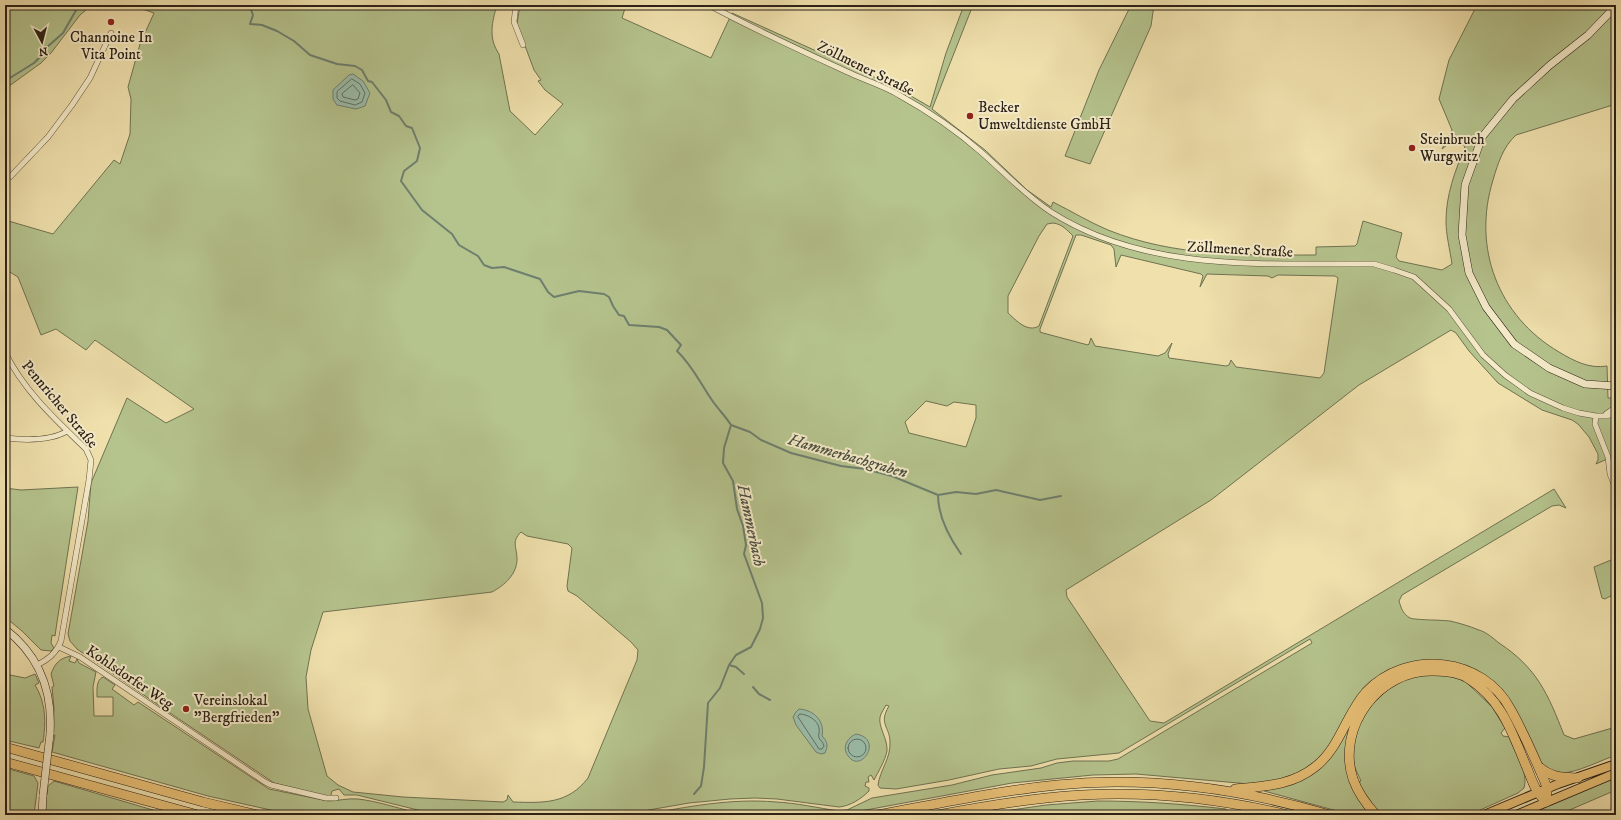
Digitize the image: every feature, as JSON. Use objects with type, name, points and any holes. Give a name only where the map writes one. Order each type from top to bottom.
[{"type":"highway","points":[[1224,790],[1276,785],[1294,780],[1317,766],[1330,751],[1358,702],[1373,686],[1392,673],[1403,668],[1425,664],[1446,664],[1457,666],[1482,678],[1492,685],[1508,703],[1547,789],[1546,802]]},
{"type":"highway","points":[[1376,815],[1360,794],[1352,775],[1350,754],[1353,730],[1365,705],[1374,696],[1398,679],[1419,672],[1439,671],[1458,674],[1468,678],[1488,694],[1496,703],[1507,722],[1537,793],[1546,802]]},
{"type":"highway","points":[[5,747],[196,800],[258,815]]},
{"type":"highway","points":[[5,762],[198,815]]},
{"type":"highway","points":[[1537,765],[1545,772],[1558,778],[1578,778]]},
{"type":"highway","points":[[878,815],[998,793],[1058,785],[1095,783],[1150,783],[1224,790],[1279,801],[1330,815]]},
{"type":"highway","points":[[938,815],[998,804],[1046,798],[1112,794],[1194,798],[1242,805],[1288,815]]},
{"type":"main road","points":[[1616,6],[1588,35],[1550,64],[1512,99],[1482,137],[1465,185],[1462,235],[1469,273],[1486,307],[1514,344],[1549,368],[1585,384],[1616,386]]},
{"type":"main road","points":[[5,629],[25,647],[38,665],[49,700],[51,715],[50,734],[42,815]]},
{"type":"main road","points":[[1484,815],[1547,789],[1616,764]]},
{"type":"main road","points":[[1516,815],[1616,773]]},
{"type":"street","points":[[516,5],[514,22],[523,44]]},
{"type":"street","name":"Zöllmener Straße","points":[[709,5],[756,30],[899,94],[967,141],[1034,200],[1051,212],[1087,232],[1137,249],[1168,256],[1212,262],[1250,264],[1374,264],[1414,277],[1449,310],[1483,355],[1505,375],[1530,393],[1563,408],[1579,413],[1598,416]]},
{"type":"street","points":[[5,177],[10,177],[51,134],[90,78],[111,33]]},
{"type":"street","name":"Pennricher Straße","points":[[5,352],[10,364],[25,387],[86,449],[91,460],[87,496],[66,621],[59,647]]},
{"type":"street","points":[[1616,407],[1598,416],[1595,424],[1608,457],[1610,474],[1616,489]]},
{"type":"street","points":[[1598,416],[1616,413]]},
{"type":"street","points":[[5,438],[44,438],[61,435],[67,431]]},
{"type":"street","points":[[38,665],[52,656],[59,647]]},
{"type":"street","name":"Kohlsdorfer Weg","points":[[59,647],[80,658],[265,782],[326,798],[336,798]]},
{"type":"green space","points":[[5,5],[88,5],[86,10],[80,15],[51,53],[41,63],[5,89]]},
{"type":"green space","points":[[131,5],[497,5],[492,36],[493,42],[499,54],[510,111],[535,135],[563,104],[545,90],[538,81],[541,80],[534,70],[517,24],[520,5],[626,5],[622,18],[711,58],[732,13],[894,86],[930,107],[946,53],[964,5],[973,5],[932,109],[985,150],[1027,190],[1051,207],[1053,202],[1101,227],[1133,239],[1185,250],[1210,253],[1316,255],[1316,247],[1355,246],[1357,244],[1363,221],[1402,233],[1396,257],[1399,261],[1442,270],[1452,264],[1447,232],[1446,211],[1452,183],[1465,147],[1461,142],[1453,140],[1442,149],[1452,130],[1439,99],[1449,60],[1477,5],[1616,5],[1616,104],[1516,135],[1504,150],[1493,180],[1487,205],[1486,230],[1489,255],[1495,278],[1506,300],[1520,320],[1538,337],[1570,358],[1582,364],[1600,367],[1607,366],[1608,398],[1616,398],[1616,455],[1596,464],[1598,454],[1589,437],[1578,424],[1572,420],[1542,410],[1498,383],[1469,351],[1456,333],[1451,330],[1359,385],[1211,500],[1066,590],[1067,597],[1150,721],[1164,723],[1554,489],[1566,508],[1559,505],[1552,506],[1402,595],[1399,601],[1404,613],[1410,618],[1450,621],[1489,635],[1512,652],[1532,672],[1546,694],[1564,735],[1574,739],[1616,727],[1616,755],[1582,769],[1559,773],[1550,770],[1540,762],[1520,718],[1469,668],[1380,677],[1321,758],[1292,778],[1250,784],[1136,774],[1093,775],[1012,783],[839,815],[642,815],[709,804],[742,801],[800,804],[839,811],[847,810],[872,798],[952,785],[992,775],[1041,768],[1057,763],[1073,761],[1109,761],[1118,759],[1312,643],[1310,639],[1119,753],[1057,759],[1031,766],[999,769],[949,780],[896,789],[880,788],[878,785],[890,748],[890,737],[884,721],[889,706],[886,705],[880,716],[880,725],[887,747],[883,762],[874,780],[871,775],[868,777],[869,782],[866,782],[865,786],[869,788],[869,791],[855,802],[839,807],[777,799],[755,798],[689,803],[620,815],[438,815],[357,795],[344,795],[339,789],[332,791],[331,795],[328,797],[274,783],[77,649],[70,641],[68,634],[88,521],[91,483],[127,398],[166,423],[194,409],[95,340],[86,350],[56,329],[41,335],[18,277],[5,269],[5,220],[53,234],[114,160],[120,164],[130,134],[131,99],[128,87],[140,44],[154,13]],"holes":[[[1053,223],[1059,225],[1073,236],[1039,326],[1030,328],[1022,325],[1008,313],[1008,296],[1039,236],[1047,224]],[[1076,235],[1081,235],[1111,245],[1114,249],[1116,267],[1121,255],[1201,274],[1203,276],[1200,287],[1207,274],[1268,276],[1272,278],[1278,275],[1335,276],[1338,278],[1324,373],[1320,378],[1236,367],[1231,360],[1229,365],[1226,366],[1169,358],[1168,354],[1172,343],[1165,353],[1158,356],[1095,346],[1091,338],[1088,345],[1043,333],[1040,332]],[[926,401],[947,406],[954,402],[976,405],[976,418],[966,447],[909,433],[905,422]],[[521,532],[527,536],[568,544],[572,548],[567,586],[568,591],[577,596],[631,642],[638,650],[637,660],[588,778],[572,793],[564,797],[545,802],[513,802],[508,795],[507,800],[503,802],[403,797],[353,792],[338,785],[327,776],[308,709],[306,677],[311,650],[323,612],[492,592],[506,582],[515,570],[517,559],[515,542]]]},
{"type":"green space","points":[[1131,5],[1154,5],[1151,26],[1090,164],[1065,156],[1099,70]]},
{"type":"green space","points":[[78,487],[55,636],[52,635],[51,643],[54,648],[51,651],[41,650],[5,617],[5,488],[21,490]]},
{"type":"green space","points":[[1616,558],[1616,593],[1605,599],[1602,598],[1594,567]]},
{"type":"green space","points":[[71,656],[69,661],[75,663],[77,659],[79,663],[96,672],[93,687],[94,716],[113,716],[113,697],[97,697],[98,683],[103,677],[115,685],[112,689],[134,705],[138,702],[269,789],[328,801],[350,799],[366,800],[424,815],[293,815],[208,796],[52,752],[55,735],[53,734],[54,709],[52,687],[54,686],[51,674],[58,662]]},
{"type":"green space","points":[[5,674],[25,678],[35,674],[39,683],[35,685],[39,692],[43,706],[45,720],[43,742],[41,742],[39,748],[5,740]]},
{"type":"green space","points":[[1443,674],[1465,681],[1492,707],[1505,728],[1501,733],[1503,736],[1509,737],[1523,769],[1525,782],[1524,788],[1518,793],[1469,815],[1380,815],[1357,783],[1361,781],[1354,764],[1353,750],[1355,736],[1360,723],[1377,700],[1399,682],[1412,677]]},
{"type":"green space","points":[[1353,719],[1346,751],[1372,815],[1352,815],[1264,791],[1264,789],[1310,775]]},
{"type":"green space","points":[[5,768],[34,776],[38,783],[34,815],[5,815]]},
{"type":"green space","points":[[1616,777],[1616,790],[1558,815],[1527,815]]},
{"type":"green space","points":[[54,781],[170,815],[46,815],[45,795],[47,795],[48,786]]},
{"type":"green space","points":[[1098,801],[1146,802],[1194,806],[1226,809],[1250,815],[977,815],[1046,805]]},
{"type":"water","points":[[353,74],[363,81],[370,93],[365,106],[356,109],[337,105],[333,99],[333,90],[349,75]]},
{"type":"water","points":[[799,709],[814,714],[820,721],[822,726],[822,736],[827,744],[825,753],[821,754],[816,752],[796,725],[793,717]]},
{"type":"water","points":[[856,734],[864,737],[868,742],[869,748],[868,753],[859,761],[854,761],[849,757],[845,750],[846,744],[850,738]]},
{"type":"waterway","points":[[5,81],[34,63],[43,54],[46,48],[63,33],[79,5]]},
{"type":"waterway","name":"Hammerbach","points":[[246,5],[250,7],[253,15],[250,24],[262,25],[277,31],[294,41],[310,55],[337,64],[355,66],[362,70],[368,81],[372,82],[386,100],[391,112],[399,116],[406,126],[412,128],[420,148],[417,161],[404,171],[401,181],[422,210],[452,234],[459,245],[478,256],[484,265],[492,268],[504,267],[540,279],[548,292],[554,297],[579,291],[604,294],[609,297],[619,315],[624,316],[629,325],[659,327],[667,330],[681,345],[677,351],[688,363],[714,403],[731,425],[724,448],[723,463],[733,481],[737,509],[743,526],[746,545],[744,554],[762,603],[763,618],[760,629],[751,647],[736,655],[729,665],[720,688],[708,703],[704,767],[701,786],[694,794]]},
{"type":"waterway","points":[[251,7],[274,8],[283,5]]},
{"type":"waterway","name":"Hammerbachgraben","points":[[731,425],[750,432],[761,440],[791,453],[841,466],[865,469],[892,476],[938,495],[956,492],[976,494],[996,490],[1040,500],[1061,496]]},
{"type":"waterway","name":"Hammerbachgraben","points":[[938,495],[938,503],[945,526],[952,541],[961,554]]},
{"type":"waterway","points":[[729,665],[736,667],[744,674]]},
{"type":"waterway","points":[[753,687],[759,694],[770,700]]},
{"type":"place","name":"Channoine In Vita Point","points":[[111,22]]},
{"type":"place","name":"Becker Umweltdienste GmbH","points":[[970,116]]},
{"type":"place","name":"Steinbruch Wurgwitz","points":[[1412,148]]},
{"type":"place","name":"Vereinslokal \"Bergfrieden\"","points":[[186,709]]}]
